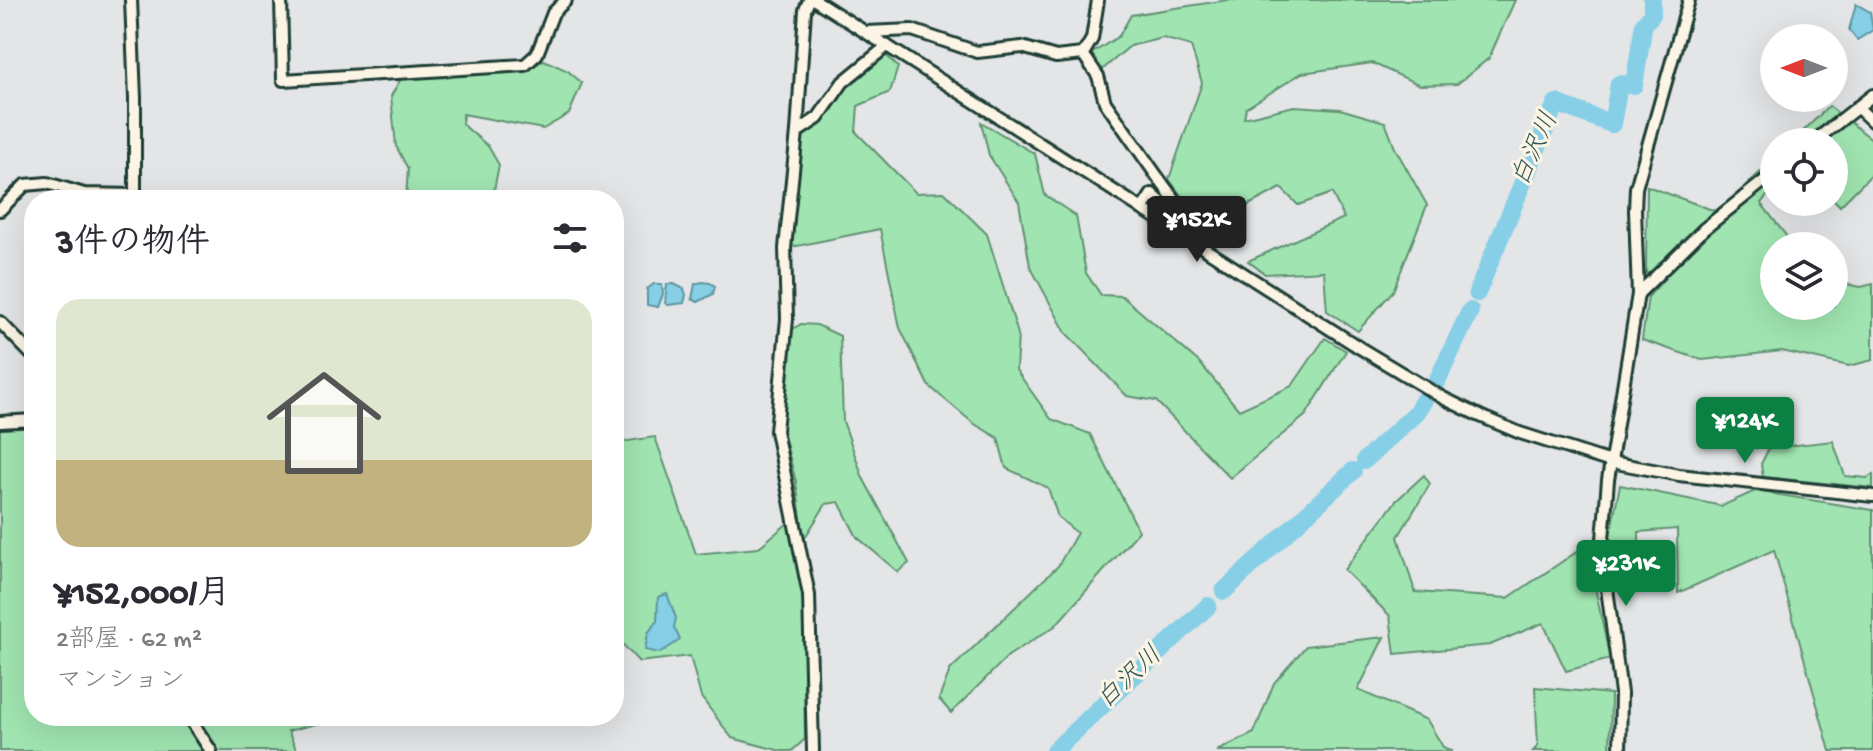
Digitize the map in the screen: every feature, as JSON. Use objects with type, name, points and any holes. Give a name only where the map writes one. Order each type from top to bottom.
[{"type":"street","points":[[131,0],[135,190]]},
{"type":"street","points":[[281,0],[283,80],[525,65],[537,54],[553,13],[566,0]]},
{"type":"street","points":[[815,0],[1443,398],[1520,433],[1611,462],[1679,475],[1873,496]]},
{"type":"street","points":[[1083,54],[1092,39],[1098,0]]},
{"type":"street","points":[[1620,751],[1621,693],[1602,551],[1608,480],[1638,294],[1636,188],[1689,0]]},
{"type":"street","points":[[804,4],[797,132],[785,248],[787,319],[776,431],[809,595],[813,751]]},
{"type":"street","points":[[864,32],[912,30],[977,52],[1022,47],[1056,57],[1083,54]]},
{"type":"street","points":[[797,132],[818,118],[843,82],[887,46]]},
{"type":"street","points":[[1083,54],[1098,76],[1105,102],[1179,206],[1214,223],[1211,232],[1174,214],[1152,194],[1142,209]]},
{"type":"street","points":[[1831,128],[1873,95]]},
{"type":"street","points":[[1857,107],[1873,122]]},
{"type":"street","points":[[0,210],[25,185],[47,183],[71,190]]},
{"type":"street","points":[[1638,294],[1704,229],[1760,184]]},
{"type":"street","points":[[0,322],[24,347]]},
{"type":"street","points":[[0,422],[24,421]]},
{"type":"street","points":[[195,726],[211,751]]},
{"type":"green space","points":[[1227,0],[1515,0],[1489,58],[1457,84],[1420,85],[1372,63],[1302,73],[1246,108],[1244,118],[1294,106],[1340,109],[1385,122],[1395,148],[1427,205],[1393,291],[1358,331],[1327,311],[1324,271],[1265,274],[1248,261],[1344,218],[1332,193],[1298,205],[1281,188],[1220,220],[1185,201],[1169,179],[1202,83],[1191,46],[1163,38],[1130,46],[1102,70],[1091,54],[1119,36],[1131,15]]},
{"type":"green space","points":[[886,55],[898,67],[890,92],[858,106],[856,132],[916,193],[944,192],[987,234],[1018,334],[1016,370],[1051,419],[1090,434],[1139,531],[1055,626],[1008,656],[951,713],[939,699],[950,670],[1058,566],[1077,533],[1058,517],[1048,488],[1006,468],[998,438],[973,423],[928,385],[900,328],[880,229],[792,247],[803,136],[823,122],[846,85]]},
{"type":"green space","points":[[544,60],[568,71],[582,83],[569,114],[543,129],[463,114],[462,124],[488,146],[499,165],[494,190],[407,190],[408,169],[396,146],[391,96],[403,75],[527,70]]},
{"type":"green space","points":[[1823,112],[1837,112],[1873,140],[1873,173],[1848,198],[1848,128],[1806,128]]},
{"type":"green space","points":[[981,122],[1035,154],[1045,195],[1076,216],[1086,273],[1101,295],[1122,296],[1200,363],[1239,410],[1292,386],[1325,338],[1346,351],[1306,415],[1230,478],[1156,401],[1127,396],[1066,333],[1030,266],[1019,202],[989,155]]},
{"type":"green space","points":[[1760,172],[1760,216],[1771,216],[1783,232],[1760,232],[1760,320],[1848,320],[1848,285],[1861,287],[1873,284],[1873,360],[1849,366],[1782,351],[1702,360],[1642,340],[1648,297],[1665,278],[1646,273],[1647,186],[1718,212]]},
{"type":"green space","points":[[801,324],[817,325],[840,336],[843,421],[863,478],[909,563],[898,572],[857,537],[839,502],[826,504],[804,539],[796,482],[782,428],[791,330]]},
{"type":"green space","points":[[24,426],[24,726],[308,726],[288,731],[297,751],[0,751],[0,427]]},
{"type":"green space","points":[[655,437],[696,554],[758,548],[788,523],[803,589],[805,739],[792,751],[732,738],[701,697],[690,656],[639,662],[624,646],[624,442]]},
{"type":"green space","points":[[1833,441],[1845,476],[1867,478],[1873,474],[1873,488],[1763,477],[1761,464],[1769,448]]},
{"type":"green space","points":[[1424,475],[1430,484],[1398,537],[1415,592],[1508,598],[1590,543],[1596,592],[1610,659],[1566,671],[1543,623],[1490,645],[1395,654],[1390,616],[1344,570],[1396,501]]},
{"type":"green space","points":[[1620,485],[1722,506],[1755,491],[1873,510],[1873,751],[1830,751],[1774,550],[1678,593],[1677,529],[1639,532],[1639,549],[1608,545]]},
{"type":"green space","points":[[1384,637],[1358,690],[1427,720],[1443,747],[1452,751],[1217,751],[1254,733],[1274,683],[1306,646]]},
{"type":"green space","points":[[1535,687],[1611,694],[1610,751],[1533,751],[1538,746]]},
{"type":"water","points":[[1856,4],[1870,12],[1873,30],[1857,40],[1849,30]]},
{"type":"water","points":[[702,282],[715,286],[713,294],[698,302],[692,299],[695,284]]},
{"type":"water","points":[[654,284],[662,284],[663,294],[658,307],[647,305],[647,289]]},
{"type":"water","points":[[667,284],[684,289],[684,303],[665,303]]},
{"type":"water","points":[[667,594],[680,640],[660,653],[645,650],[648,633],[657,621],[658,597]]},
{"type":"waterway","name":"白沢川","points":[[1477,293],[1556,103],[1612,124],[1619,84],[1634,85],[1644,23],[1652,15],[1652,0]]},
{"type":"waterway","name":"白沢川","points":[[1437,381],[1470,311]]},
{"type":"waterway","name":"白沢川","points":[[1365,460],[1416,413],[1425,398]]},
{"type":"waterway","name":"白沢川","points":[[1224,591],[1353,471]]},
{"type":"waterway","name":"白沢川","points":[[1054,751],[1208,606]]}]
